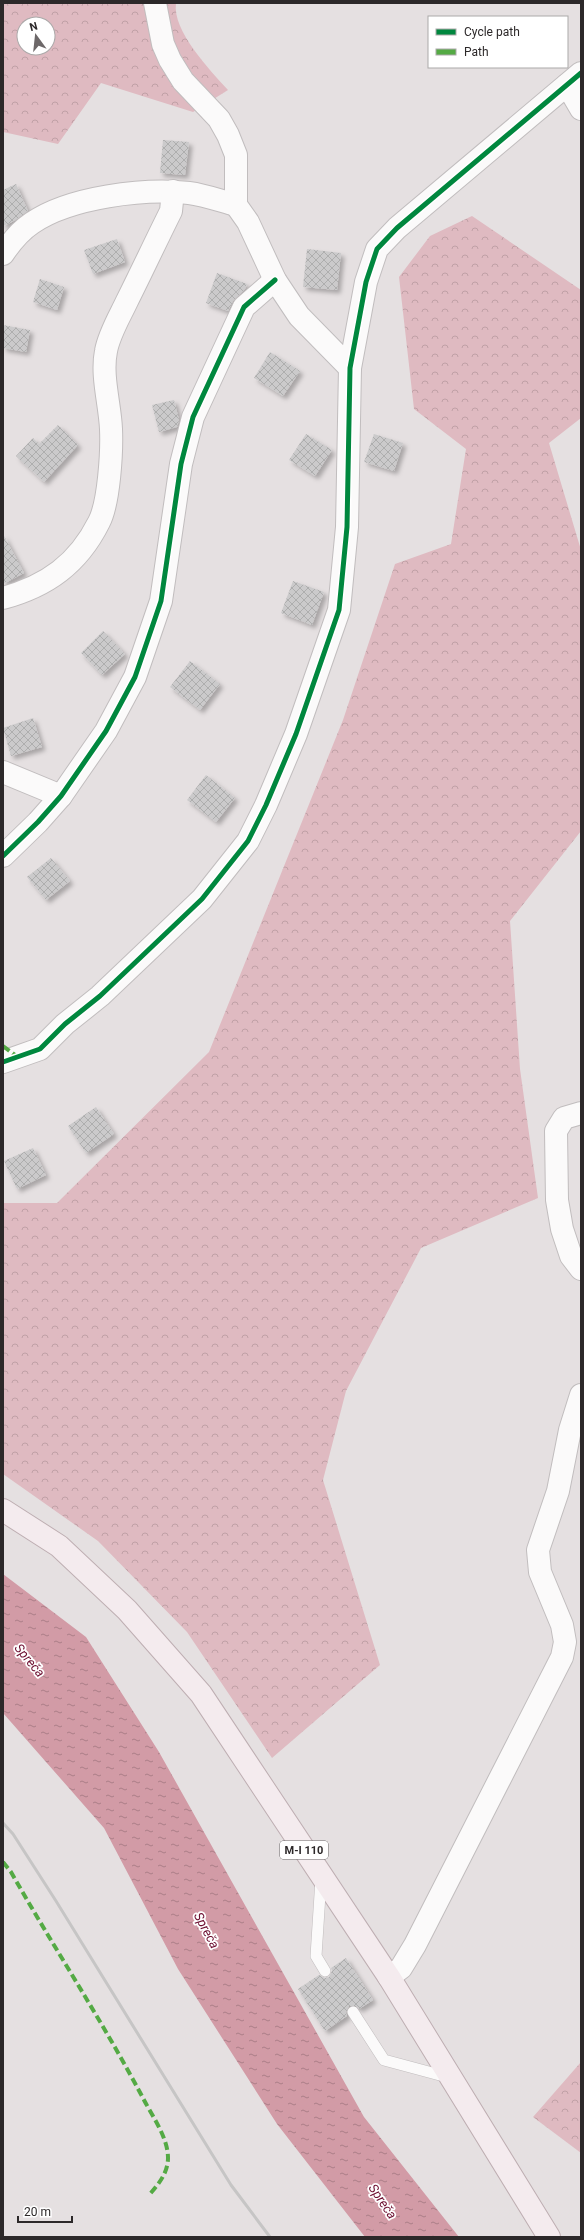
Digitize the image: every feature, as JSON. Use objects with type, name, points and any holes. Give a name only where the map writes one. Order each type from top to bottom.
[{"type":"main road","name":"M-I 110","points":[[3,1510],[59,1546],[127,1610],[201,1694],[388,1977],[550,2237]]},
{"type":"street","points":[[155,3],[163,44],[170,60],[183,82],[219,119],[236,155],[236,205],[248,222],[275,280],[299,316],[350,368]]},
{"type":"street","points":[[3,1062],[40,1048],[65,1024],[100,996],[202,899],[248,841],[266,805],[296,734],[339,610],[347,527],[350,368],[366,282],[377,248],[397,228],[574,79],[581,109]]},
{"type":"street","points":[[3,254],[12,240],[31,223],[53,211],[93,200],[144,191],[173,191],[191,193],[236,205]]},
{"type":"street","points":[[3,598],[28,592],[54,577],[80,552],[100,521],[108,486],[110,461],[111,429],[106,378],[106,351],[115,326],[171,210],[173,191]]},
{"type":"street","points":[[3,856],[38,822],[61,796],[106,731],[135,677],[161,601],[181,464],[193,417],[244,307],[275,280]]},
{"type":"street","points":[[3,772],[61,796]]},
{"type":"street","points":[[581,1114],[564,1118],[556,1131],[557,1200],[561,1222],[571,1256],[581,1269]]},
{"type":"street","points":[[388,1977],[401,1968],[415,1945],[562,1657],[565,1642],[562,1625],[540,1572],[538,1550],[558,1491],[570,1430],[581,1395]]},
{"type":"lane","points":[[321,1876],[316,1956],[325,1971]]},
{"type":"lane","points":[[353,2012],[384,2060],[451,2078]]},
{"type":"green space","points":[[3,3],[176,3],[176,14],[186,38],[194,50],[228,90],[193,112],[101,83],[58,144],[3,132]]},
{"type":"green space","points":[[472,216],[581,290],[581,418],[549,443],[581,550],[581,831],[510,921],[520,1069],[538,1198],[421,1248],[346,1391],[323,1480],[380,1665],[272,1758],[187,1632],[98,1541],[3,1474],[3,1203],[57,1203],[209,1052],[343,720],[395,564],[451,544],[466,449],[414,409],[399,277],[430,236]]},
{"type":"green space","points":[[581,2062],[581,2153],[533,2117]]},
{"type":"water","name":"Spreča","points":[[3,1574],[86,1637],[159,1752],[364,2117],[459,2237],[365,2237],[277,2124],[178,1969],[104,1828],[3,1713]]},
{"type":"building","points":[[163,140],[189,142],[185,175],[160,173]]},
{"type":"building","points":[[16,184],[28,211],[14,221],[3,226],[3,190]]},
{"type":"building","points":[[117,239],[125,262],[93,274],[84,250]]},
{"type":"building","points":[[307,249],[341,253],[337,290],[303,287]]},
{"type":"building","points":[[217,273],[247,284],[245,289],[233,301],[228,311],[206,303]]},
{"type":"building","points":[[40,279],[64,287],[57,310],[33,302]]},
{"type":"building","points":[[3,325],[30,330],[26,352],[3,348]]},
{"type":"building","points":[[270,352],[300,371],[283,396],[254,378]]},
{"type":"building","points":[[174,400],[179,420],[177,427],[159,432],[152,405]]},
{"type":"building","points":[[58,425],[78,445],[44,482],[16,456],[33,438],[39,444]]},
{"type":"building","points":[[306,434],[332,450],[315,476],[289,460]]},
{"type":"building","points":[[374,434],[403,443],[394,471],[364,462]]},
{"type":"building","points":[[3,534],[24,573],[3,584]]},
{"type":"building","points":[[293,581],[324,592],[312,625],[281,613]]},
{"type":"building","points":[[103,631],[125,654],[102,675],[81,653]]},
{"type":"building","points":[[190,661],[220,684],[200,710],[170,687]]},
{"type":"building","points":[[33,718],[42,747],[11,756],[3,728]]},
{"type":"building","points":[[206,775],[235,798],[216,822],[187,800]]},
{"type":"building","points":[[51,858],[70,881],[46,900],[27,877]]},
{"type":"building","points":[[96,1107],[114,1134],[86,1153],[68,1126]]},
{"type":"building","points":[[33,1148],[46,1175],[17,1189],[4,1161]]},
{"type":"building","points":[[346,1958],[373,2000],[359,2009],[356,2006],[349,2006],[346,2012],[347,2016],[325,2031],[298,1989],[319,1975],[325,1978],[329,1977],[332,1971],[331,1968]]},
{"type":"railway","points":[[3,1823],[13,1834],[56,1901],[231,2185],[270,2237]]},
{"type":"marked path","points":[[3,1046],[19,1058]]},
{"type":"marked path","points":[[3,1862],[11,1872],[112,2042],[163,2135],[166,2143],[168,2163],[162,2178],[149,2195]]},
{"type":"cycle path","points":[[3,1062],[40,1049],[65,1024],[100,996],[202,899],[248,841],[266,805],[296,734],[339,610],[347,527],[350,368],[366,282],[377,249],[397,228],[581,73]]},
{"type":"cycle path","points":[[3,856],[38,822],[61,796],[106,731],[135,677],[161,601],[181,464],[193,417],[244,307],[275,280]]}]
